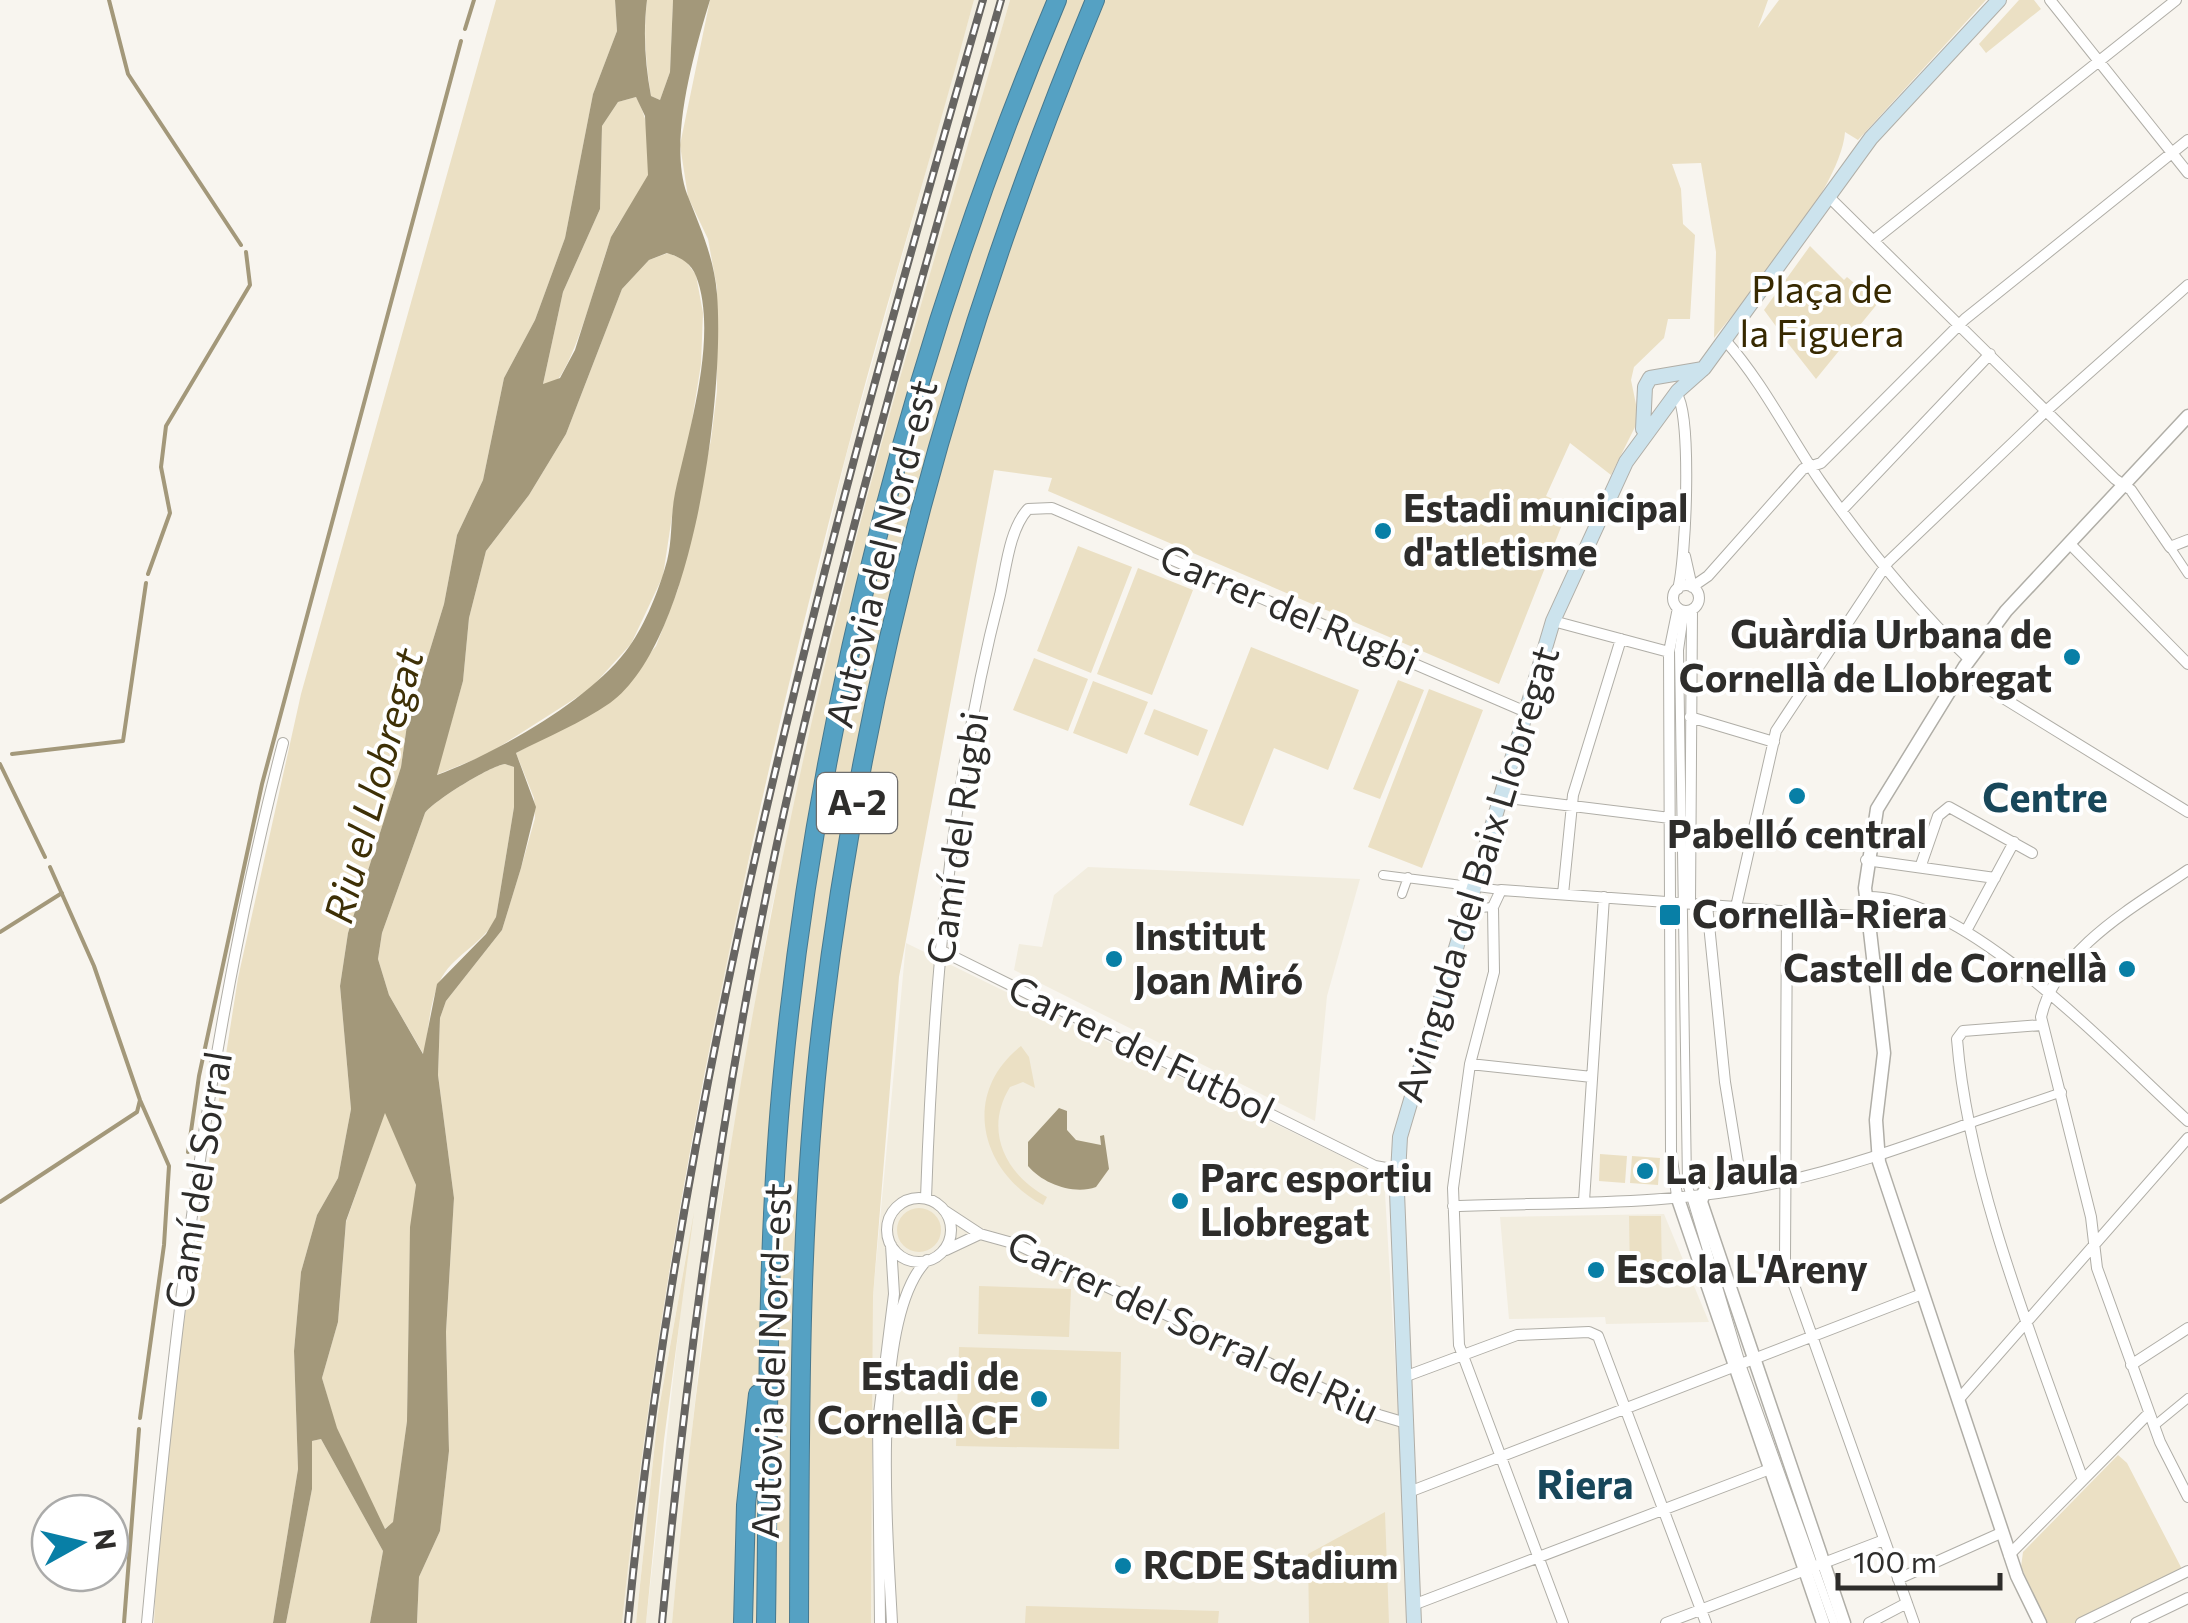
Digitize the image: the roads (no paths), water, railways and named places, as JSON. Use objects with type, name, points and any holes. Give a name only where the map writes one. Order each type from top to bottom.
[{"type":"highway","name":"Autovia del Nord-est","points":[[766,1623],[767,1314],[782,1072],[799,940],[841,704],[886,512],[929,361],[964,250],[1057,0]]},
{"type":"highway","name":"Autovia del Nord-est","points":[[799,1623],[804,1245],[822,1024],[839,897],[922,502],[1014,210],[1095,0]]},
{"type":"highway","points":[[743,1623],[746,1505],[767,1314]]},
{"type":"main road","name":"Avinguda del Baix Llobregat","points":[[1414,1623],[1397,1170],[1400,1137],[1553,621],[1617,480],[1638,445],[1671,400],[1704,368],[1870,138],[2000,0]]},
{"type":"main road","points":[[1667,376],[1671,400],[1646,400],[1645,387],[1650,378],[1704,368]]},
{"type":"main road","name":"Avinguda del Baix Llobregat","points":[[1638,445],[1646,400]]},
{"type":"street","points":[[2050,0],[2188,174]]},
{"type":"street","points":[[1874,240],[2176,0]]},
{"type":"street","points":[[1678,589],[1692,587],[1708,576],[1803,470],[1821,463],[1959,324],[2188,140]]},
{"type":"street","points":[[1828,196],[2124,485],[2188,574]]},
{"type":"street","points":[[1736,906],[1776,731],[1885,568],[2046,410],[2188,285]]},
{"type":"street","points":[[1725,340],[1771,399],[1812,466],[1885,568],[1969,660]]},
{"type":"street","points":[[1842,510],[1990,354]]},
{"type":"street","points":[[1671,400],[1685,425],[1685,556],[1674,598],[1684,611],[1690,717],[1671,1152],[1834,1623]]},
{"type":"street","points":[[2040,1623],[2002,1532],[1878,1154],[1877,1108],[1884,1053],[1866,897],[1866,860],[1882,797],[1969,660],[2006,611],[2188,416]]},
{"type":"street","name":"Camí del Rugbi","points":[[926,1198],[940,950],[966,756],[1000,592],[1023,515],[1034,507],[1052,508]]},
{"type":"street","name":"Carrer del Rugbi","points":[[1052,508],[1526,712]]},
{"type":"street","points":[[2170,547],[2188,540]]},
{"type":"street","points":[[2069,543],[2188,664]]},
{"type":"street","points":[[1680,903],[1670,818],[1670,652],[1684,611],[1699,599],[1685,556]]},
{"type":"street","points":[[1680,903],[1679,650],[1684,611]]},
{"type":"street","points":[[1553,621],[1670,652]]},
{"type":"street","points":[[1563,894],[1571,806],[1621,639]]},
{"type":"street","points":[[1961,672],[2188,812]]},
{"type":"street","points":[[1690,717],[1774,742]]},
{"type":"street","name":"Camí del Sorral","points":[[147,1623],[164,1420],[195,1190],[228,1000],[284,743]]},
{"type":"street","points":[[1500,797],[1670,818]]},
{"type":"street","points":[[1921,865],[1938,816],[1947,808],[2032,854]]},
{"type":"street","points":[[1966,931],[2014,842]]},
{"type":"street","points":[[1866,860],[1994,878]]},
{"type":"street","points":[[2188,870],[2078,951],[2049,996],[2042,1026],[2062,1092],[2096,1268],[2154,1426],[2188,1497]]},
{"type":"street","points":[[1382,874],[1501,890],[1868,916]]},
{"type":"street","points":[[1402,894],[1408,878]]},
{"type":"street","points":[[1501,890],[1493,907],[1494,972],[1470,1064],[1453,1206],[1462,1355],[1562,1623]]},
{"type":"street","points":[[1584,1201],[1604,897]]},
{"type":"street","points":[[1866,897],[1933,912],[1966,931],[2049,996],[2188,1121]]},
{"type":"street","points":[[1708,904],[1725,1082],[1742,1187]]},
{"type":"street","points":[[1467,910],[1493,907]]},
{"type":"street","points":[[1786,910],[1785,1260],[1914,1623]]},
{"type":"street","name":"Carrer del Futbol","points":[[940,950],[1375,1166],[1397,1170]]},
{"type":"street","points":[[2042,1026],[1967,1030],[1957,1039],[1971,1122],[2028,1321],[2084,1480]]},
{"type":"street","points":[[1470,1064],[1592,1078]]},
{"type":"street","points":[[1453,1206],[1683,1195],[1786,1181],[2062,1092]]},
{"type":"street","points":[[1959,1399],[2188,1138]]},
{"type":"street","points":[[1704,1192],[1702,1202],[1770,1470],[1844,1623]]},
{"type":"street","points":[[880,1623],[878,1422],[894,1294],[887,1229],[895,1208],[908,1200],[926,1198],[945,1210],[950,1234],[941,1253],[927,1260],[907,1286],[891,1372],[888,1440],[892,1623]]},
{"type":"street","name":"Carrer del Sorral del Riu","points":[[945,1210],[980,1234],[1016,1244],[1376,1413],[1406,1423]]},
{"type":"street","name":"Carrer del Sorral del Riu","points":[[941,1253],[980,1234]]},
{"type":"street","points":[[891,1245],[906,1258],[927,1260]]},
{"type":"street","points":[[1409,1492],[1922,1294]]},
{"type":"street","points":[[2132,1365],[2188,1328]]},
{"type":"street","points":[[1404,1377],[1516,1335],[1594,1333],[1706,1623]]},
{"type":"street","points":[[2154,1426],[2188,1398]]},
{"type":"street","points":[[2010,1555],[2149,1413]]},
{"type":"street","points":[[1413,1605],[1770,1470]]},
{"type":"street","points":[[1898,1579],[2002,1532]]},
{"type":"street","points":[[1666,1623],[1884,1540]]},
{"type":"street","points":[[1814,1566],[1823,1623]]},
{"type":"street","points":[[2081,1623],[2188,1571]]},
{"type":"street","points":[[2136,1623],[2188,1598]]},
{"type":"street","points":[[1869,1623],[1907,1604]]},
{"type":"waterway","points":[[109,0],[128,74],[241,245]]},
{"type":"waterway","points":[[465,29],[474,0]]},
{"type":"waterway","points":[[188,1152],[199,1076],[262,784],[461,41]]},
{"type":"waterway","points":[[148,574],[170,513],[161,467],[166,426],[250,285],[246,252]]},
{"type":"waterway","points":[[12,754],[123,741],[146,583]]},
{"type":"waterway","points":[[0,764],[45,857]]},
{"type":"waterway","points":[[50,867],[94,966],[140,1100],[169,1166],[164,1245],[140,1418]]},
{"type":"waterway","points":[[0,932],[62,893]]},
{"type":"waterway","points":[[0,1202],[137,1112],[140,1100]]},
{"type":"waterway","points":[[124,1623],[139,1429]]},
{"type":"railway","points":[[628,1623],[652,1416],[684,1211],[723,1007],[817,602],[983,0]]},
{"type":"railway","points":[[662,1623],[708,1230],[740,1034],[778,839],[855,522],[1001,0]]},
{"type":"place","name":"Estadi municipal d'atletisme","points":[[1383,531]]},
{"type":"place","name":"Guàrdia Urbana de Cornellà de Llobregat","points":[[2072,657]]},
{"type":"place","name":"Pabelló central","points":[[1797,796]]},
{"type":"place","name":"Cornellà-Riera","points":[[1670,915]]},
{"type":"place","name":"Institut Joan Miró","points":[[1114,959]]},
{"type":"place","name":"Castell de Cornellà","points":[[2127,969]]},
{"type":"place","name":"La Jaula","points":[[1645,1171]]},
{"type":"place","name":"Parc esportiu Llobregat","points":[[1180,1201]]},
{"type":"place","name":"Escola L'Areny","points":[[1596,1270]]},
{"type":"place","name":"Estadi de Cornellà CF","points":[[1039,1399]]},
{"type":"place","name":"RCDE Stadium","points":[[1123,1566]]},
{"type":"district","name":"Centre","points":[[2045,798]]},
{"type":"district","name":"Riera","points":[[1585,1485]]},
{"type":"park label","name":"Plaça de la Figuera","points":[[1822,312]]},
{"type":"water label","name":"Riu el Llobregat","points":[[374,786]]}]
